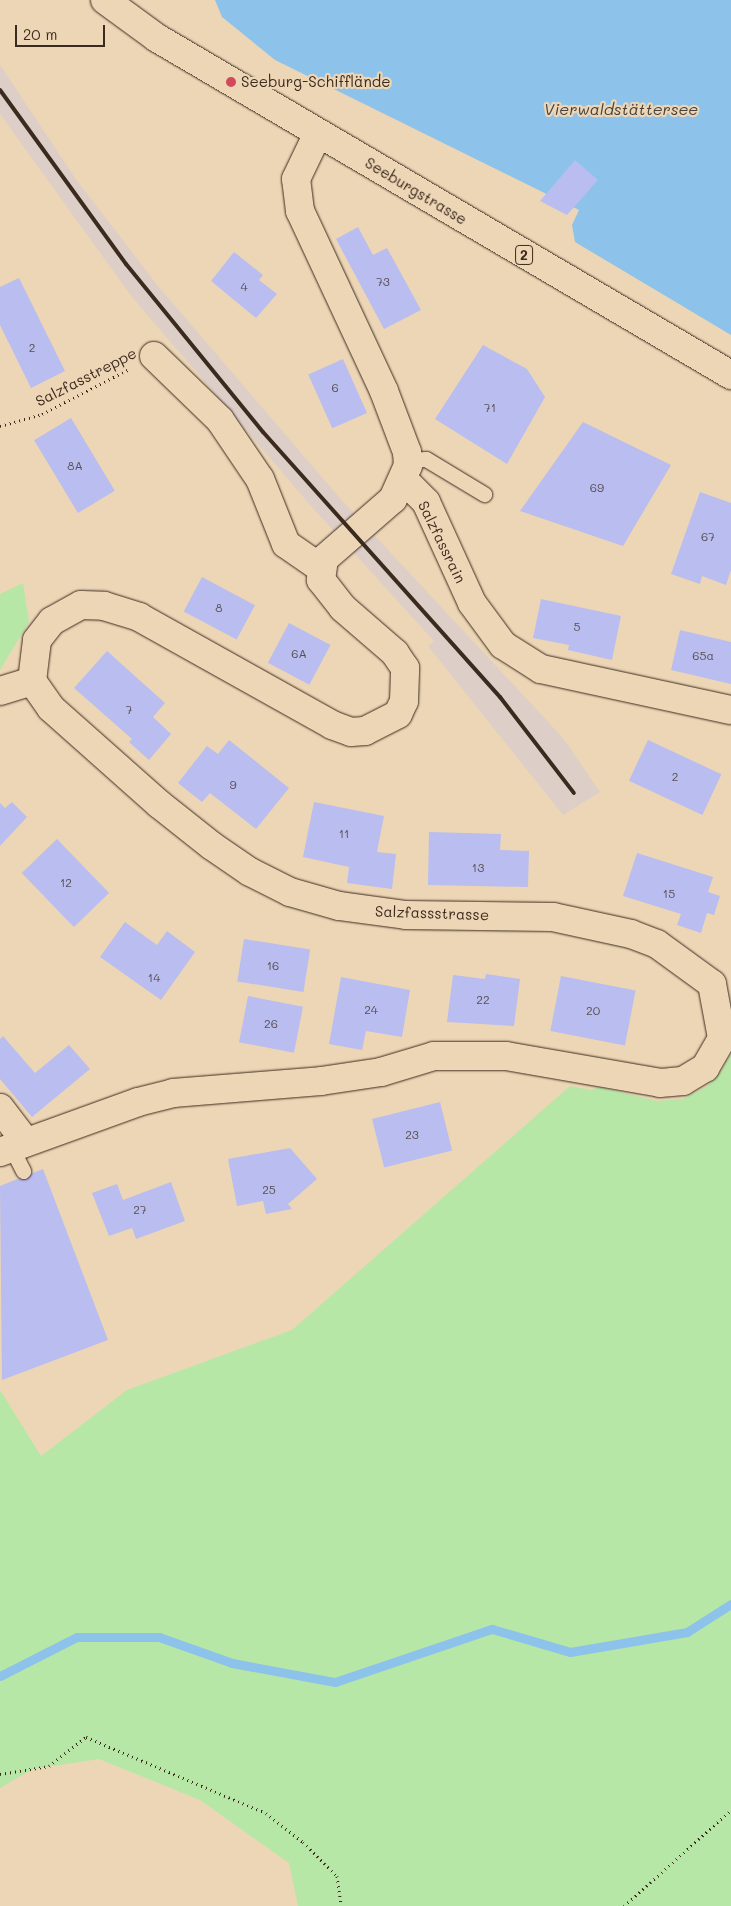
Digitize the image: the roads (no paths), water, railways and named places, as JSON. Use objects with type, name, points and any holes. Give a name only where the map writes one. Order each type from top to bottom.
[{"type":"street","name":"Seeburgstrasse","points":[[105,0],[157,38],[731,375]]},
{"type":"street","name":"Salzfassrain","points":[[318,133],[296,179],[300,211],[384,391],[406,470],[426,502],[472,603],[503,645],[541,669],[731,710]]},
{"type":"street","points":[[154,356],[220,420],[260,479],[286,544],[322,569]]},
{"type":"street","points":[[0,691],[32,681],[37,640],[52,621],[81,605],[104,606],[139,617],[332,725],[351,732],[375,729],[398,714],[404,701],[406,668],[394,653],[324,588],[322,569],[324,560],[393,499],[406,470]]},
{"type":"street","name":"Salzfassstrasse","points":[[12,1147],[138,1102],[173,1093],[321,1081],[381,1072],[434,1056],[506,1056],[660,1083],[683,1081],[705,1068],[722,1038],[712,984],[658,944],[631,934],[602,925],[553,917],[406,915],[339,906],[290,892],[250,872],[217,851],[159,804],[51,708],[32,681]]},
{"type":"street","points":[[0,1108],[12,1147]]},
{"type":"lane","points":[[406,470],[426,459],[484,494]]},
{"type":"lane","points":[[12,1147],[23,1172]]},
{"type":"water","name":"Vierwaldstättersee","points":[[215,0],[731,0],[731,335],[575,242],[572,225],[579,210],[275,60],[222,17]]},
{"type":"waterway","points":[[0,1676],[77,1637],[159,1637],[232,1663],[335,1682],[492,1629],[570,1652],[687,1632],[731,1604]]},
{"type":"railway","points":[[0,90],[126,264],[263,432],[500,697],[574,793]]},
{"type":"place","name":"Seeburg-Schifflände","points":[[231,82]]}]
